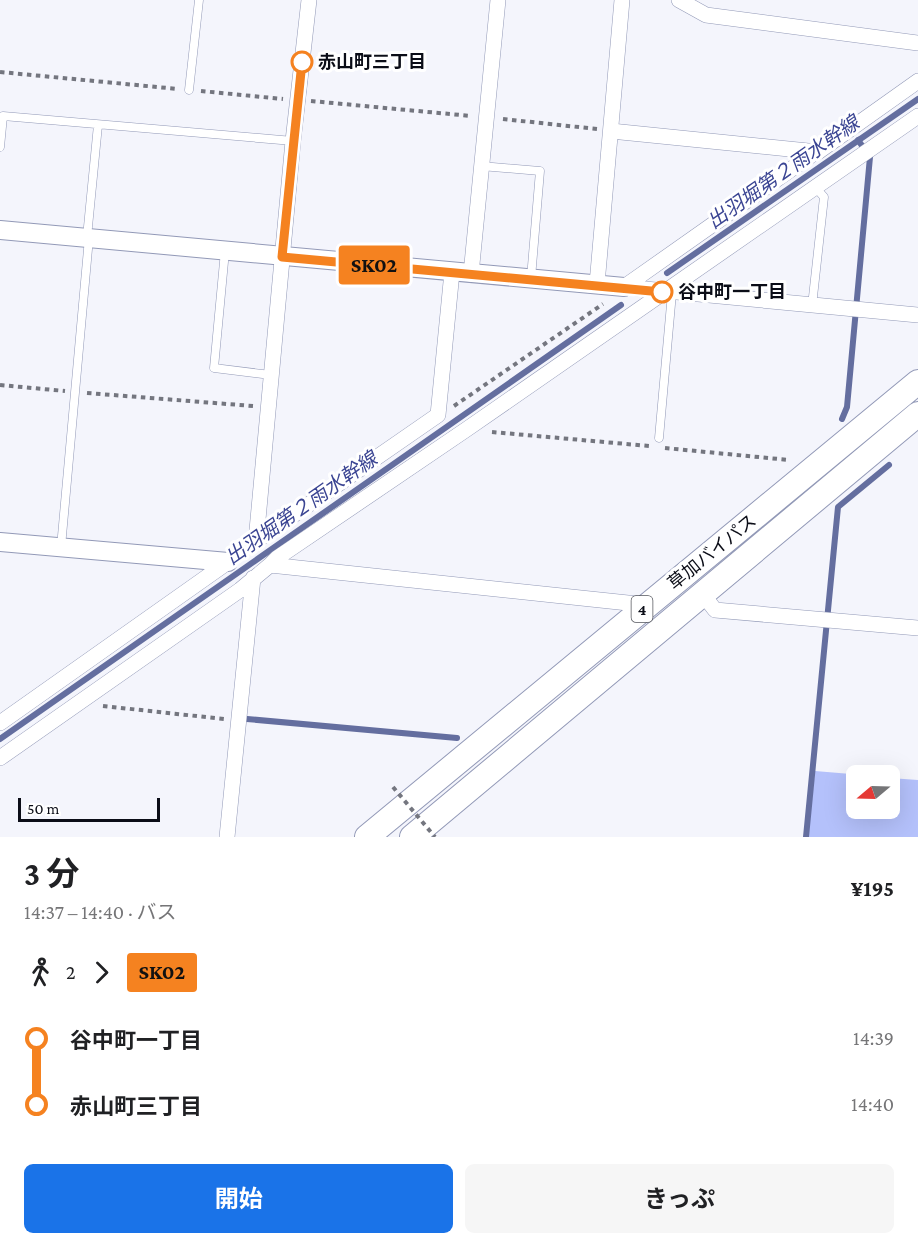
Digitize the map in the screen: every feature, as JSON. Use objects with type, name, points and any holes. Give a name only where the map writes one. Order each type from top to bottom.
[{"type":"highway","name":"草加バイパス","points":[[367,837],[918,382]]},
{"type":"highway","name":"草加バイパス","points":[[412,837],[918,414]]},
{"type":"street","points":[[309,0],[293,141],[256,541],[438,415],[452,272]]},
{"type":"street","points":[[471,274],[498,0]]},
{"type":"street","points":[[597,284],[622,0]]},
{"type":"street","points":[[679,0],[706,15],[918,43]]},
{"type":"street","points":[[624,287],[918,81]]},
{"type":"street","points":[[0,758],[240,590],[277,558],[668,292],[918,116]]},
{"type":"street","points":[[611,131],[817,151]]},
{"type":"street","points":[[0,230],[918,315]]},
{"type":"street","points":[[0,542],[228,562]]},
{"type":"street","points":[[0,723],[228,562]]},
{"type":"street","points":[[270,565],[648,605]]},
{"type":"street","points":[[227,837],[253,578]]},
{"type":"street","points":[[702,593],[715,610],[918,628]]},
{"type":"lane","points":[[189,90],[199,0]]},
{"type":"lane","points":[[0,147],[3,116],[293,141]]},
{"type":"lane","points":[[61,547],[98,125]]},
{"type":"lane","points":[[481,166],[540,171],[531,279]]},
{"type":"lane","points":[[813,306],[824,197],[815,187]]},
{"type":"lane","points":[[225,251],[214,368],[271,375]]},
{"type":"lane","points":[[659,438],[668,292]]},
{"type":"path","points":[[438,415],[624,287]]},
{"type":"path","points":[[0,385],[268,407]]},
{"type":"path","points":[[467,429],[800,462]]},
{"type":"path","points":[[78,704],[239,721]]},
{"type":"path","points":[[393,787],[435,837]]},
{"type":"shaded area","points":[[815,771],[846,774],[846,819],[900,819],[900,779],[918,780],[918,837],[808,837]]},
{"type":"waterway","name":"出羽堀第２雨水幹線","points":[[667,273],[918,99]]},
{"type":"waterway","points":[[842,419],[847,407],[870,157],[858,140]]},
{"type":"waterway","name":"出羽堀第２雨水幹線","points":[[0,739],[621,305]]},
{"type":"waterway","points":[[806,837],[838,507],[889,465]]},
{"type":"waterway","points":[[247,719],[457,738]]},
{"type":"bus line","name":"SK02","points":[[302,62],[282,257],[597,284],[662,292]]},
{"type":"place","name":"赤山町三丁目","points":[[302,62]]},
{"type":"place","name":"谷中町一丁目","points":[[662,292]]}]
